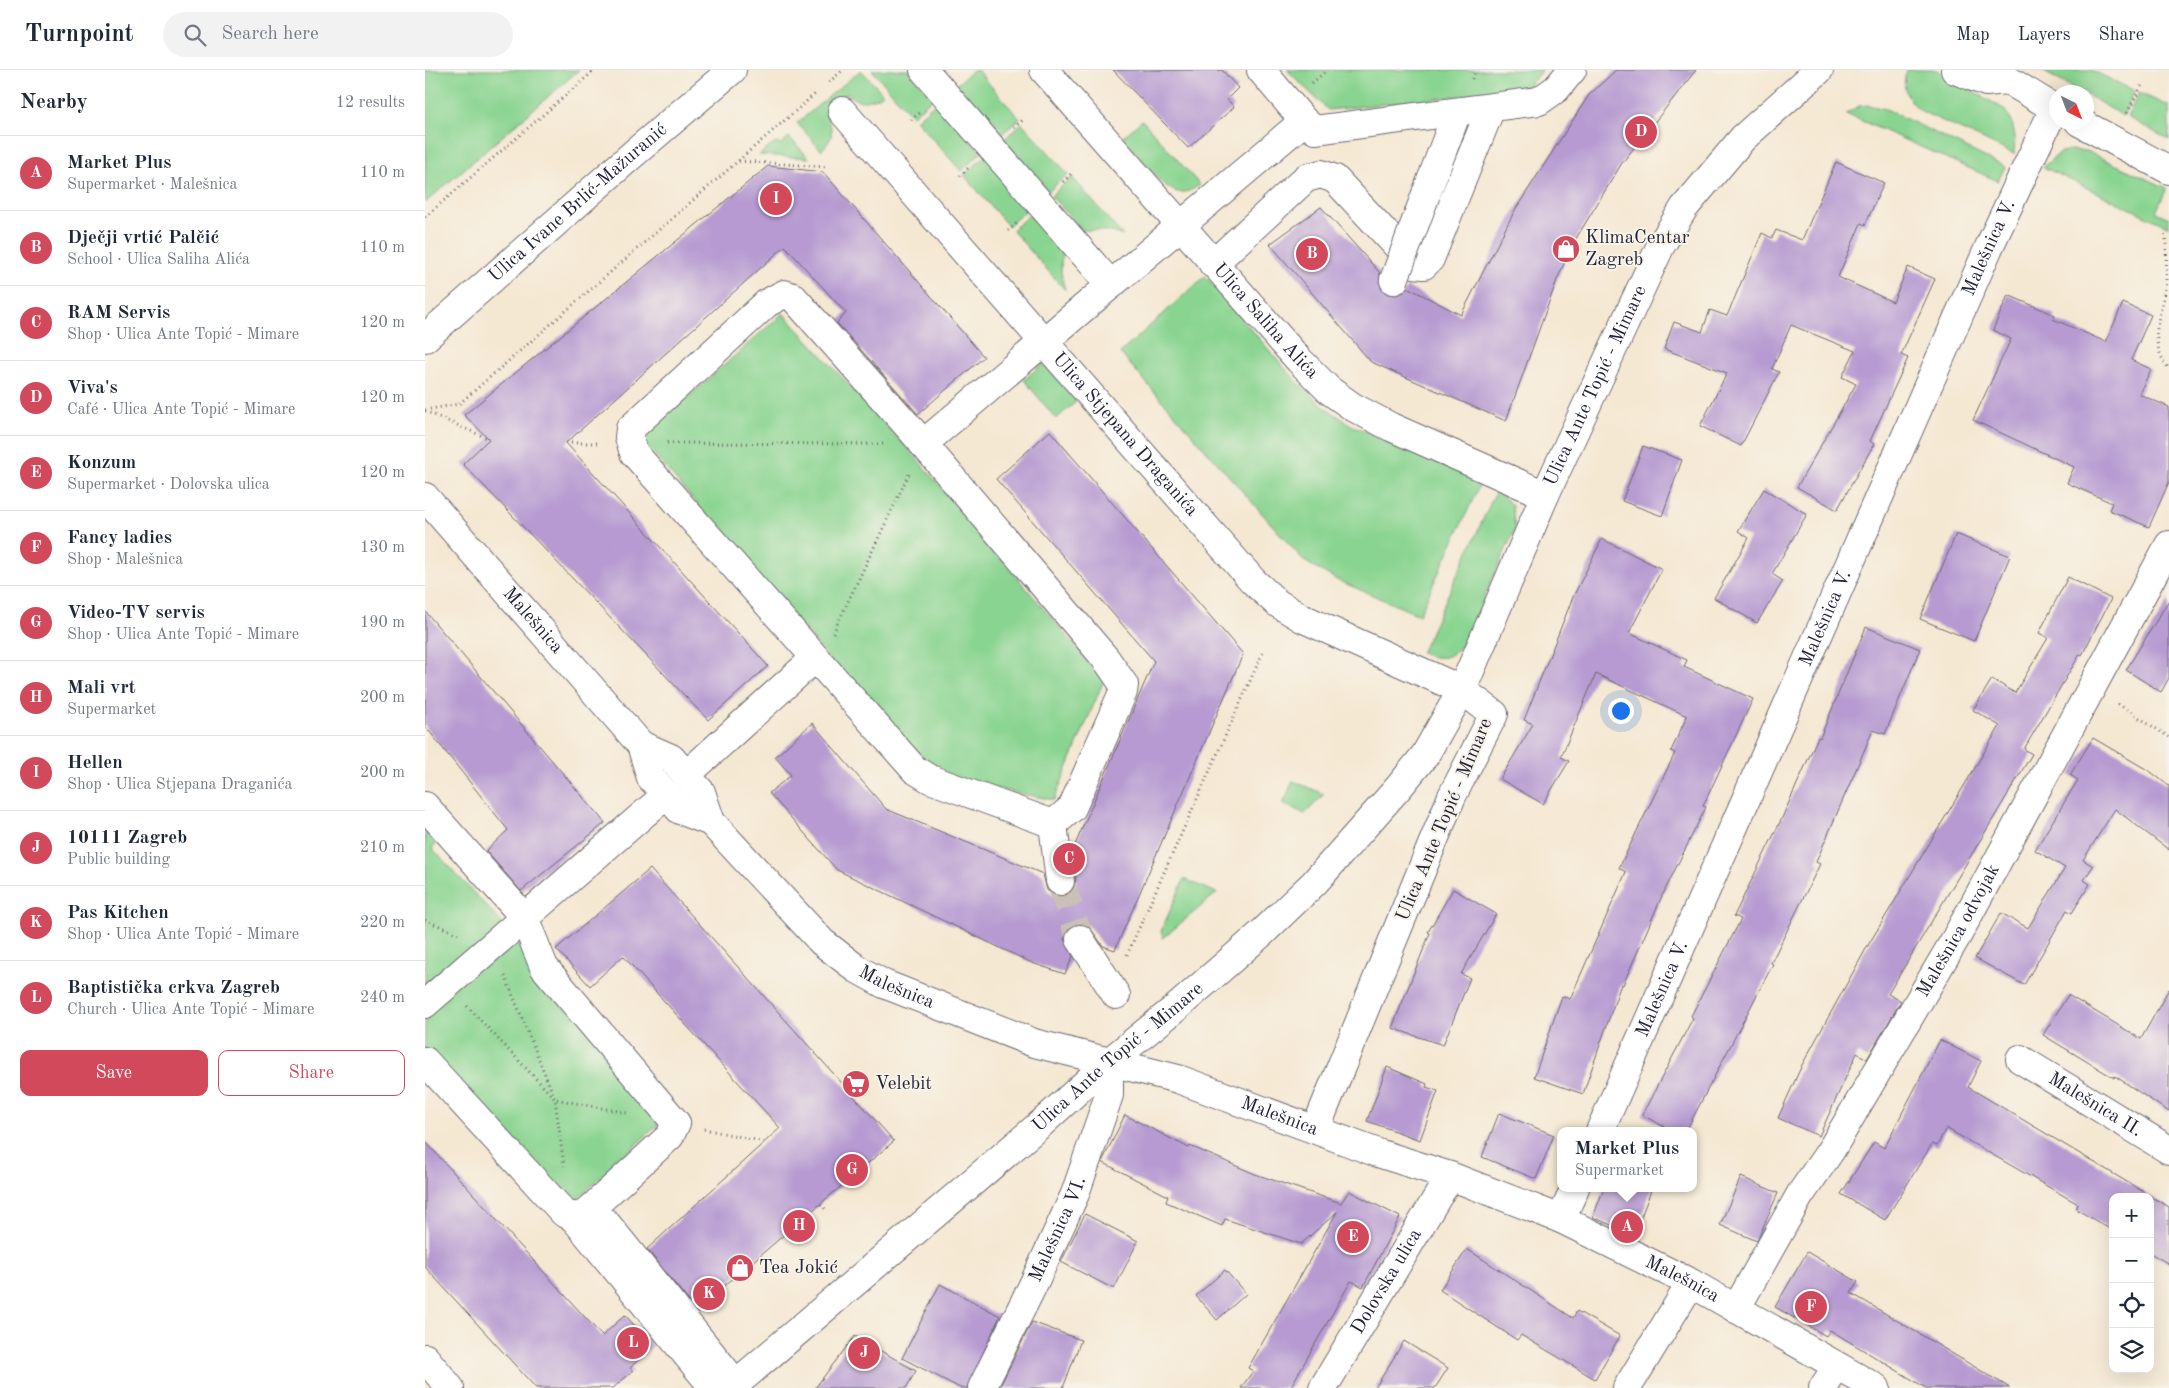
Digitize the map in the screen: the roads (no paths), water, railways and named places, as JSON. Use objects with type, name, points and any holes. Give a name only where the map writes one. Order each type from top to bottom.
[{"type":"street","name":"Ulica Ivane Brlić-Mažuranić","points":[[425,338],[632,155],[732,70]]},
{"type":"street","points":[[924,70],[1111,285]]},
{"type":"street","name":"Ulica Saliha Alića","points":[[1044,70],[1213,264],[1299,360],[1329,390],[1353,407],[1391,427],[1545,495]]},
{"type":"street","points":[[1261,70],[1304,121],[1315,130],[1539,101],[1556,89],[1572,70]]},
{"type":"street","name":"Ulica Ante Topić - Mimare","points":[[727,1387],[1043,1122],[1109,1062],[1177,1007],[1263,932],[1314,883],[1363,830],[1425,754],[1462,690],[1545,495],[1661,245],[1684,208],[1743,138],[1819,70]]},
{"type":"street","points":[[1955,70],[1986,82],[2003,75],[2049,105]]},
{"type":"street","points":[[1213,264],[1307,178],[1321,174],[1335,179],[1414,264],[1424,265],[1430,259],[1491,108]]},
{"type":"street","name":"Ulica Stjepana Draganića","points":[[841,111],[1253,581],[1277,603],[1303,618],[1462,690]]},
{"type":"street","points":[[1394,280],[1457,112]]},
{"type":"street","points":[[923,444],[1304,121]]},
{"type":"street","name":"Malešnica V.","points":[[1602,1127],[1989,247],[2049,122]]},
{"type":"street","points":[[2094,130],[2169,170]]},
{"type":"street","points":[[785,294],[793,297],[923,444],[1106,659],[1124,685],[1123,692],[1072,808],[1053,824],[930,779],[915,770],[634,452],[631,444],[630,429],[767,303],[785,294]]},
{"type":"street","name":"Malešnica","points":[[425,497],[641,744],[651,778],[680,810],[711,822],[822,942],[857,969],[917,998],[1034,1044],[1178,1079],[1378,1152],[1450,1176],[1561,1219],[1691,1283],[1876,1388]]},
{"type":"street","name":"Malešnica odvojak","points":[[1736,1308],[1800,1195],[1831,1150],[1957,936],[2169,546]]},
{"type":"street","points":[[695,767],[815,658]]},
{"type":"street","name":"Ulica Ante Topić - Mimare","points":[[1316,1128],[1452,796],[1494,714],[1462,690]]},
{"type":"street","points":[[425,1004],[659,800]]},
{"type":"street","points":[[425,806],[524,917],[544,967],[675,1123],[670,1136],[585,1214],[569,1215]]},
{"type":"street","points":[[1053,824],[1060,880]]},
{"type":"street","points":[[1080,938],[1116,995]]},
{"type":"street","name":"Malešnica II.","points":[[2019,1059],[2169,1150]]},
{"type":"street","points":[[425,1061],[727,1387]]},
{"type":"street","name":"Malešnica VI.","points":[[981,1388],[1033,1285],[1075,1194],[1109,1095],[1109,1062]]},
{"type":"street","name":"Dolovska ulica","points":[[1323,1388],[1450,1176]]},
{"type":"street","points":[[1561,1219],[1573,1192]]},
{"type":"street","points":[[606,1223],[727,1387]]},
{"type":"street","points":[[1627,1388],[1691,1283]]},
{"type":"street","points":[[425,1358],[450,1388]]},
{"type":"street","points":[[1823,1388],[1837,1366]]},
{"type":"tunnel","points":[[1060,881],[1080,939]]},
{"type":"place","name":"Viva's","points":[[1641,132]]},
{"type":"place","name":"Hellen","points":[[776,199]]},
{"type":"place","name":"KlimaCentar Zagreb","points":[[1566,249]]},
{"type":"place","name":"Dječji vrtić Palčić","points":[[1312,254]]},
{"type":"place","name":"RAM Servis","points":[[1069,859]]},
{"type":"place","name":"Velebit","points":[[856,1084]]},
{"type":"place","name":"Video-TV servis","points":[[852,1170]]},
{"type":"place","name":"Mali vrt","points":[[799,1226]]},
{"type":"place","name":"Market Plus","points":[[1627,1227]]},
{"type":"place","name":"Konzum","points":[[1353,1237]]},
{"type":"place","name":"Tea Jokić","points":[[740,1268]]},
{"type":"place","name":"Pas Kitchen","points":[[709,1294]]},
{"type":"place","name":"Fancy ladies","points":[[1811,1307]]},
{"type":"place","name":"Baptistička crkva Zagreb","points":[[633,1343]]},
{"type":"place","name":"10111 Zagreb","points":[[864,1353]]}]
